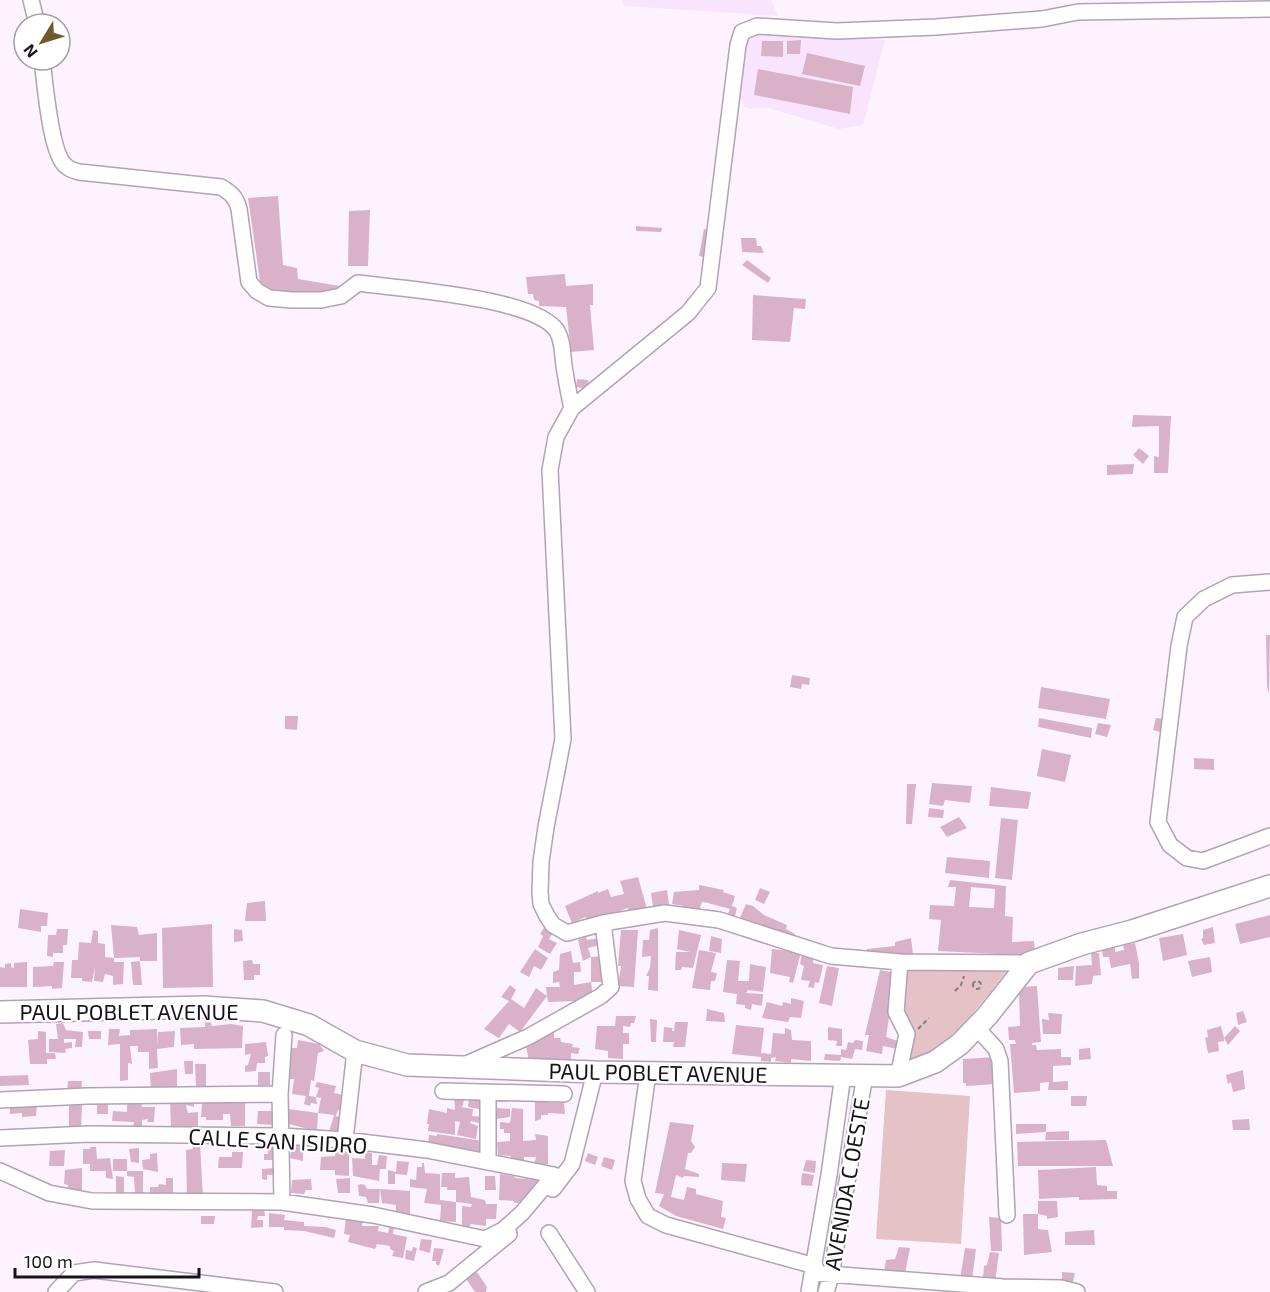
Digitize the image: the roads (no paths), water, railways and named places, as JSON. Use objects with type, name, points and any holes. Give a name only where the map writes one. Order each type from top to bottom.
[{"type":"main road","points":[[1029,963],[1082,944],[1132,931],[1270,886]]},
{"type":"main road","name":"PAUL POBLET AVENUE","points":[[0,1012],[203,1007],[263,1011],[309,1025],[355,1051],[407,1065],[595,1072],[898,1076],[935,1062],[960,1044],[1029,963]]},
{"type":"street","points":[[1029,963],[900,962],[831,956],[719,920],[665,913],[603,923],[567,933],[554,925],[546,916],[541,904],[541,862],[563,739],[550,470],[556,437],[572,408],[688,313],[708,288],[738,45],[742,32],[757,26],[837,31],[1042,20],[1078,12],[1270,7],[1268,0]]},
{"type":"street","points":[[44,72],[54,141],[60,159],[66,167],[79,172],[221,187],[231,193],[237,200],[239,209],[249,282],[257,291],[269,298],[321,300],[341,296],[358,283],[479,299],[531,312],[545,319],[556,331],[561,343],[572,408]]},
{"type":"street","points":[[1270,582],[1232,585],[1204,599],[1185,617],[1179,646],[1158,822],[1170,845],[1187,858],[1203,861],[1270,836]]},
{"type":"street","points":[[459,1068],[528,1037],[601,996],[612,987],[603,923]]},
{"type":"street","points":[[898,1076],[907,1034],[896,1012],[900,962]]},
{"type":"street","points":[[976,1027],[996,1049],[1000,1061],[1007,1215]]},
{"type":"street","points":[[0,1172],[49,1193],[92,1201],[282,1202],[280,1094],[284,1035]]},
{"type":"street","points":[[345,1140],[355,1051]]},
{"type":"street","points":[[426,1292],[449,1283],[542,1205],[572,1164],[595,1072]]},
{"type":"street","points":[[648,1073],[633,1181],[638,1199],[648,1216],[666,1225],[831,1276],[920,1287],[1002,1290],[1061,1288],[1077,1292]]},
{"type":"street","points":[[809,1292],[843,1075]]},
{"type":"street","name":"AVENIDA C OESTE","points":[[826,1292],[831,1276],[865,1075]]},
{"type":"street","points":[[443,1091],[564,1094]]},
{"type":"street","points":[[488,1092],[488,1160]]},
{"type":"street","points":[[0,1100],[87,1096],[280,1094]]},
{"type":"street","name":"CALLE SAN ISIDRO","points":[[0,1138],[89,1134],[282,1136],[345,1140],[488,1160],[554,1175],[522,1213],[503,1230],[485,1239],[373,1215],[282,1202]]},
{"type":"street","points":[[549,1233],[587,1292]]},
{"type":"street","points":[[56,1292],[74,1273],[94,1270],[275,1292]]}]
